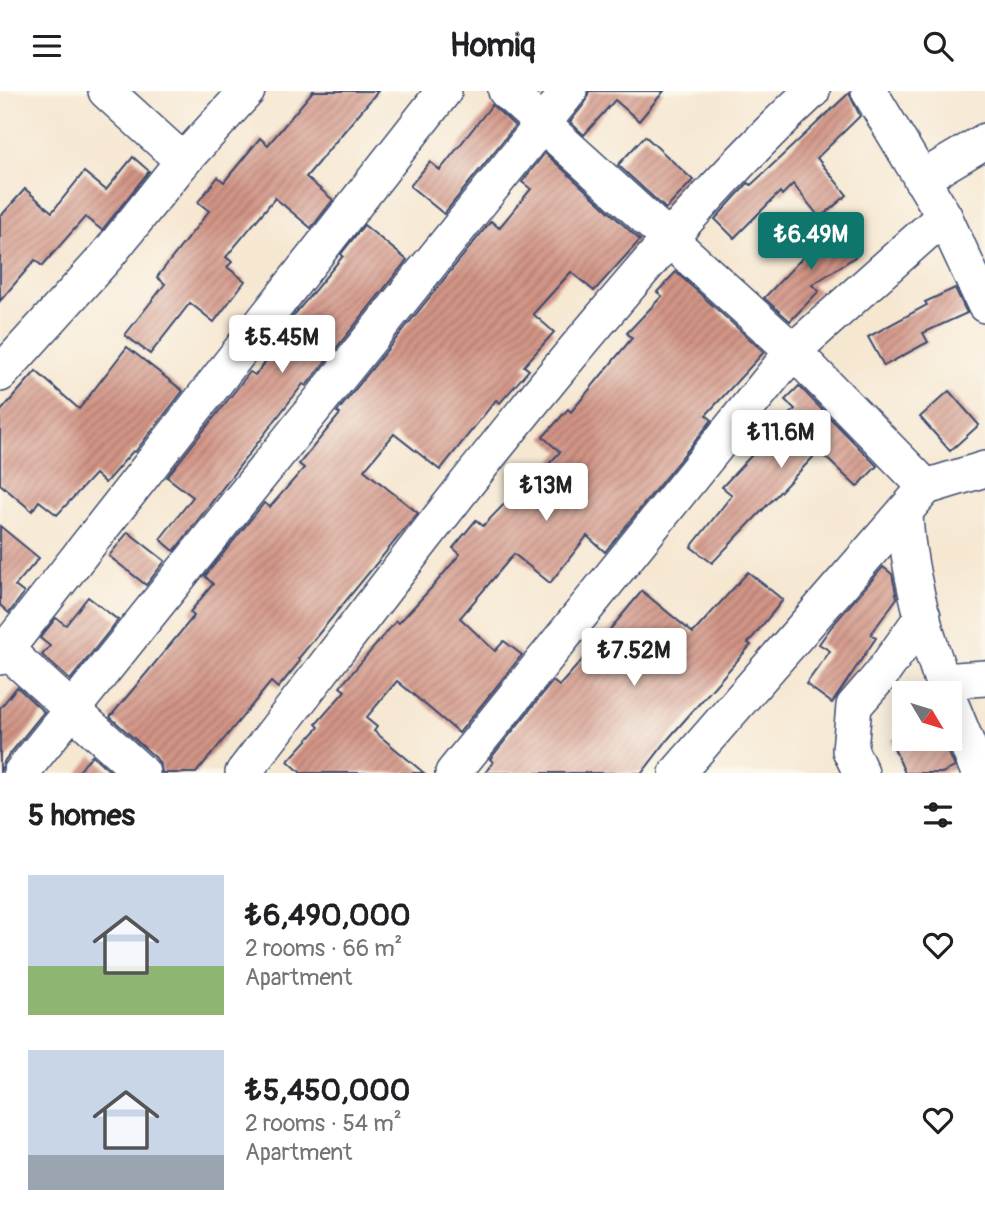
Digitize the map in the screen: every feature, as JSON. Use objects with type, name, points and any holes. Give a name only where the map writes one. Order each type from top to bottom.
[{"type":"street","points":[[106,91],[183,161]]},
{"type":"street","points":[[0,374],[106,257],[183,161],[247,91]]},
{"type":"street","points":[[142,773],[72,708],[3,653],[444,91]]},
{"type":"street","points":[[506,91],[793,351],[915,499]]},
{"type":"street","points":[[21,773],[569,91]]},
{"type":"street","points":[[243,773],[503,436],[669,237],[758,142],[813,91]]},
{"type":"street","points":[[869,91],[944,216],[985,305]]},
{"type":"street","points":[[921,179],[985,141]]},
{"type":"street","points":[[453,773],[793,351],[944,216]]},
{"type":"street","points":[[677,773],[915,499],[985,468]]},
{"type":"street","points":[[915,499],[905,540],[923,616],[943,681]]},
{"type":"street","points":[[861,773],[850,750],[854,706],[880,676],[923,616]]},
{"type":"street","points":[[962,686],[985,678]]},
{"type":"street","points":[[962,731],[979,773]]},
{"type":"building","points":[[313,91],[378,91],[306,177],[333,200],[311,228],[275,198],[226,257],[232,262],[227,267],[245,281],[214,322],[190,303],[150,354],[125,335],[165,284],[157,277],[209,211],[198,202],[218,177],[224,182],[260,138],[268,145]]},
{"type":"building","points":[[589,91],[664,91],[639,121],[615,100],[584,135],[570,122],[585,103]]},
{"type":"building","points":[[849,93],[860,116],[817,158],[847,195],[820,218],[793,184],[782,195],[780,192],[734,238],[715,219],[748,183],[751,185]]},
{"type":"building","points":[[492,105],[515,126],[444,214],[410,186],[430,162],[440,170]]},
{"type":"building","points":[[645,136],[693,180],[666,209],[618,165]]},
{"type":"building","points":[[545,153],[640,240],[594,291],[571,272],[533,314],[554,332],[524,366],[529,370],[500,403],[496,400],[440,470],[394,434],[364,470],[418,513],[298,659],[300,661],[278,688],[271,682],[196,773],[162,773],[156,758],[110,717],[194,616],[190,612],[213,584],[205,576],[264,503],[270,507],[304,468],[299,464],[340,414],[337,412],[491,221],[499,228],[531,189],[522,182]]},
{"type":"building","points":[[133,157],[149,171],[102,230],[85,217],[42,266],[35,260],[0,301],[0,217],[25,189],[52,212],[84,172],[106,190]]},
{"type":"building","points":[[838,224],[858,255],[812,285],[819,291],[790,321],[764,298],[809,251],[805,245]]},
{"type":"building","points":[[364,225],[407,260],[306,386],[303,384],[174,551],[160,539],[193,497],[167,477],[250,372],[255,375],[292,331],[285,326],[343,256],[341,254]]},
{"type":"building","points":[[676,272],[764,352],[706,415],[712,420],[605,552],[587,536],[550,583],[514,554],[460,618],[495,651],[504,641],[522,655],[459,733],[397,681],[366,718],[377,727],[374,731],[424,773],[301,773],[288,761],[319,727],[316,724],[345,691],[340,687],[396,621],[399,623],[460,554],[453,548],[476,520],[483,526],[514,494],[517,498],[560,452],[543,437],[568,409],[571,412],[632,338],[627,333],[662,296],[657,292]]},
{"type":"building","points":[[955,288],[967,313],[923,333],[928,342],[884,366],[868,337],[927,305],[925,302]]},
{"type":"building","points":[[127,347],[183,391],[135,452],[133,451],[105,483],[95,474],[57,515],[39,501],[32,511],[0,484],[0,412],[36,371],[79,409]]},
{"type":"building","points":[[799,386],[877,466],[857,487],[819,451],[712,563],[691,547],[732,495],[722,487],[795,409],[785,400]]},
{"type":"building","points":[[949,391],[979,425],[950,451],[920,417]]},
{"type":"building","points":[[0,526],[39,558],[15,586],[24,593],[9,613],[0,605]]},
{"type":"building","points":[[128,532],[165,561],[146,585],[109,556]]},
{"type":"building","points":[[883,567],[892,574],[897,598],[871,634],[876,638],[832,703],[806,684],[830,651],[819,644]]},
{"type":"building","points":[[748,572],[783,600],[748,643],[751,645],[669,738],[642,773],[485,773],[493,762],[490,759],[553,681],[559,686],[642,591],[693,633]]},
{"type":"building","points":[[88,597],[118,620],[70,680],[42,655],[50,646],[40,638],[56,618],[66,625]]},
{"type":"building","points":[[17,687],[44,712],[5,760],[0,773],[0,708]]},
{"type":"building","points":[[895,751],[948,751],[955,767],[942,773],[905,773]]},
{"type":"building","points":[[92,755],[112,773],[78,773]]}]
